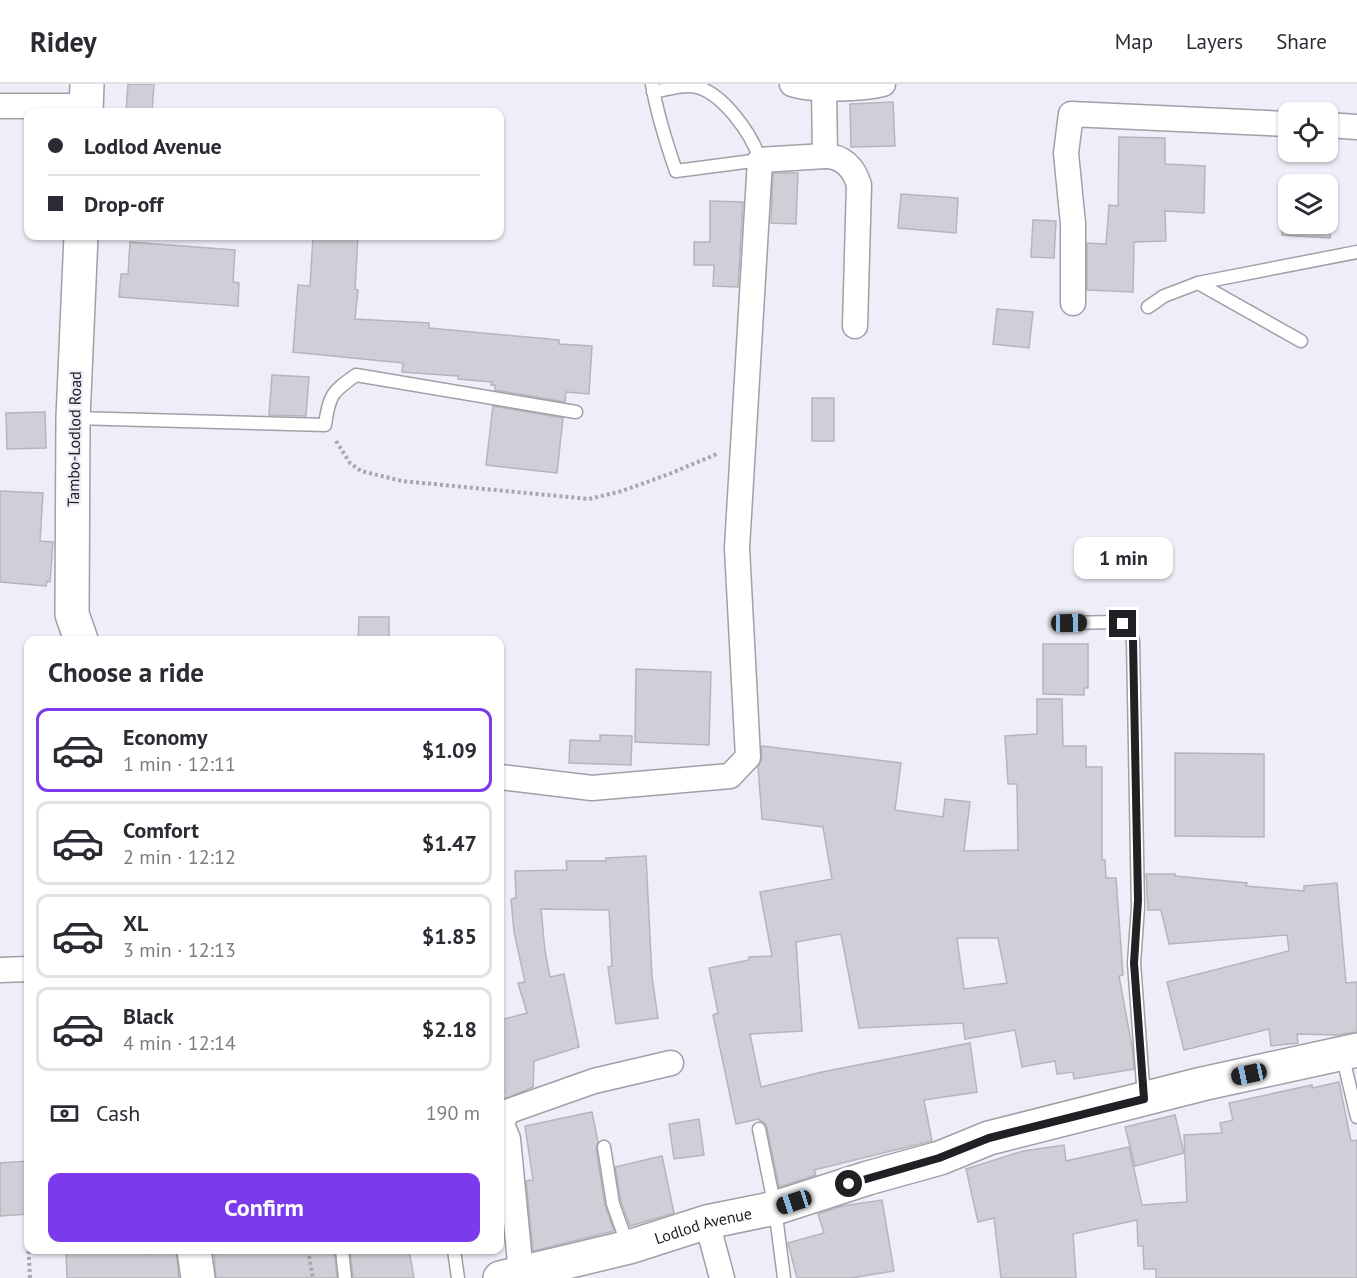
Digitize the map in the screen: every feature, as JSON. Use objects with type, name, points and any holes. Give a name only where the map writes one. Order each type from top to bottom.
[{"type":"main road","name":"Tambo-Lodlod Road","points":[[80,636],[72,614],[73,418],[81,240]]},
{"type":"main road","name":"Lodlod Avenue","points":[[511,1275],[629,1247],[707,1222],[775,1208],[939,1158],[989,1138],[1349,1051]]},
{"type":"main road","points":[[195,1254],[198,1278]]},
{"type":"street","points":[[792,84],[801,87],[824,88],[883,84]]},
{"type":"street","points":[[824,88],[825,156]]},
{"type":"street","points":[[0,106],[86,101]]},
{"type":"street","points":[[1074,303],[1072,224],[1066,153],[1071,114],[1278,124]]},
{"type":"street","points":[[1338,126],[1357,127]]},
{"type":"street","points":[[504,777],[592,788],[730,776],[748,757],[737,548],[760,160],[837,156],[843,160],[856,178],[859,185],[855,326]]},
{"type":"street","points":[[0,970],[24,969]]},
{"type":"street","points":[[504,1118],[509,1111],[594,1081],[671,1064]]},
{"type":"street","points":[[504,1129],[508,1139],[511,1275]]},
{"type":"street","points":[[707,1222],[722,1278]]},
{"type":"lane","points":[[687,86],[704,89],[723,104],[744,128],[760,160],[676,171],[660,122],[653,88],[687,86]]},
{"type":"lane","points":[[1148,307],[1164,296],[1198,283],[1357,252]]},
{"type":"lane","points":[[1198,283],[1301,341]]},
{"type":"lane","points":[[73,418],[325,425],[327,408],[335,391],[356,375],[576,412]]},
{"type":"lane","points":[[1069,623],[1119,623],[1130,630],[1133,640],[1138,900],[1134,963],[1144,1099]]},
{"type":"lane","points":[[1349,1051],[1357,1118]]},
{"type":"lane","points":[[759,1129],[775,1208],[784,1278]]},
{"type":"lane","points":[[604,1147],[613,1204],[629,1247]]},
{"type":"lane","points":[[342,1254],[345,1278]]},
{"type":"lane","points":[[455,1254],[458,1278]]},
{"type":"path","points":[[325,425],[350,463],[361,471],[402,481],[589,499],[622,491],[669,474],[743,442]]},
{"type":"path","points":[[29,1254],[30,1278]]},
{"type":"path","points":[[309,1254],[313,1278]]},
{"type":"building","points":[[128,84],[154,84],[152,108],[126,108]]},
{"type":"building","points":[[893,102],[895,146],[851,147],[850,104]]},
{"type":"building","points":[[1119,137],[1165,138],[1165,164],[1205,166],[1204,213],[1165,211],[1166,241],[1134,242],[1133,292],[1087,290],[1087,243],[1106,244],[1109,205],[1118,206]]},
{"type":"building","points":[[773,173],[798,173],[796,224],[771,223]]},
{"type":"building","points":[[901,194],[958,198],[956,233],[898,228]]},
{"type":"building","points":[[710,201],[743,202],[738,287],[713,286],[714,265],[694,265],[694,242],[710,242]]},
{"type":"building","points":[[1033,220],[1056,221],[1054,258],[1031,257]]},
{"type":"building","points":[[1282,234],[1330,234],[1330,238],[1282,235]]},
{"type":"building","points":[[313,240],[358,240],[355,289],[358,290],[355,319],[429,323],[429,328],[559,340],[559,344],[592,346],[589,394],[566,392],[565,402],[495,390],[495,385],[491,385],[492,382],[458,379],[458,376],[402,372],[403,363],[293,352],[298,285],[310,286]]},
{"type":"building","points":[[130,242],[235,250],[233,282],[239,283],[238,306],[119,297],[121,274],[128,274]]},
{"type":"building","points":[[997,309],[1033,312],[1029,348],[993,344]]},
{"type":"building","points":[[272,375],[309,377],[306,416],[269,415]]},
{"type":"building","points":[[812,398],[834,398],[834,441],[812,441]]},
{"type":"building","points":[[493,406],[563,418],[557,473],[486,465]]},
{"type":"building","points":[[45,412],[46,448],[7,449],[6,413]]},
{"type":"building","points":[[0,491],[43,493],[40,541],[53,542],[50,582],[47,581],[46,586],[0,582]]},
{"type":"building","points":[[359,617],[389,617],[389,636],[358,636]]},
{"type":"building","points":[[1043,644],[1088,644],[1088,688],[1084,688],[1084,695],[1043,694]]},
{"type":"building","points":[[636,669],[711,672],[709,745],[635,742]]},
{"type":"building","points":[[1037,699],[1062,699],[1063,746],[1086,746],[1086,767],[1102,767],[1102,860],[1105,860],[1106,878],[1116,878],[1123,975],[1119,976],[1134,1069],[1074,1079],[1073,1072],[1057,1074],[1055,1061],[1022,1067],[1015,1030],[965,1039],[963,1023],[859,1028],[841,934],[796,942],[802,1031],[750,1034],[761,1087],[822,1072],[970,1043],[977,1092],[924,1100],[932,1141],[814,1170],[816,1175],[779,1187],[766,1124],[758,1119],[736,1124],[713,1015],[718,1013],[709,968],[749,960],[749,957],[772,956],[760,892],[832,879],[823,827],[762,819],[758,767],[761,761],[762,746],[901,763],[895,810],[943,817],[945,799],[970,802],[964,851],[1018,850],[1017,784],[1008,784],[1005,736],[1037,734]],"holes":[[[957,938],[998,938],[1007,983],[964,989]]]},
{"type":"building","points":[[600,735],[632,736],[631,765],[569,763],[570,740],[600,741]]},
{"type":"building","points":[[1175,753],[1264,754],[1264,837],[1175,836]]},
{"type":"building","points":[[646,856],[652,977],[658,1018],[616,1024],[608,967],[612,966],[609,910],[541,909],[550,977],[564,974],[579,1047],[534,1061],[533,1087],[504,1099],[504,1019],[527,1013],[518,983],[525,982],[514,932],[511,899],[516,898],[515,871],[567,870],[566,861],[606,861],[606,858]]},
{"type":"building","points":[[1146,874],[1175,874],[1175,876],[1247,883],[1246,886],[1304,891],[1304,886],[1337,883],[1346,983],[1357,982],[1357,1032],[1337,1035],[1297,1034],[1298,1043],[1271,1046],[1269,1029],[1184,1050],[1167,982],[1289,951],[1287,935],[1169,944],[1161,910],[1148,910]]},
{"type":"building","points":[[1339,1082],[1351,1141],[1357,1140],[1357,1278],[1156,1278],[1156,1269],[1144,1269],[1143,1246],[1138,1246],[1137,1220],[1073,1234],[1076,1278],[1001,1278],[994,1218],[978,1222],[966,1169],[1023,1151],[1064,1145],[1066,1161],[1129,1147],[1142,1205],[1187,1202],[1184,1135],[1222,1133],[1220,1123],[1233,1120],[1229,1103],[1312,1085],[1312,1088]]},
{"type":"building","points":[[592,1112],[605,1205],[614,1231],[533,1251],[526,1181],[533,1180],[525,1126]]},
{"type":"building","points":[[1175,1115],[1184,1153],[1135,1166],[1125,1127]]},
{"type":"building","points":[[699,1119],[704,1155],[674,1159],[669,1124]]},
{"type":"building","points":[[662,1156],[674,1213],[630,1226],[621,1202],[615,1167]]},
{"type":"building","points":[[24,1161],[24,1214],[0,1216],[0,1163]]},
{"type":"building","points":[[882,1200],[894,1271],[851,1278],[797,1278],[788,1243],[824,1233],[818,1214],[842,1206]]},
{"type":"building","points":[[66,1254],[176,1254],[179,1278],[67,1278]]},
{"type":"building","points":[[214,1254],[334,1254],[337,1278],[216,1278]]},
{"type":"building","points":[[350,1254],[410,1254],[414,1278],[353,1278]]},
{"type":"route","points":[[849,1184],[939,1158],[989,1138],[1144,1099],[1134,963],[1138,900],[1133,640],[1132,633],[1123,624]]}]
